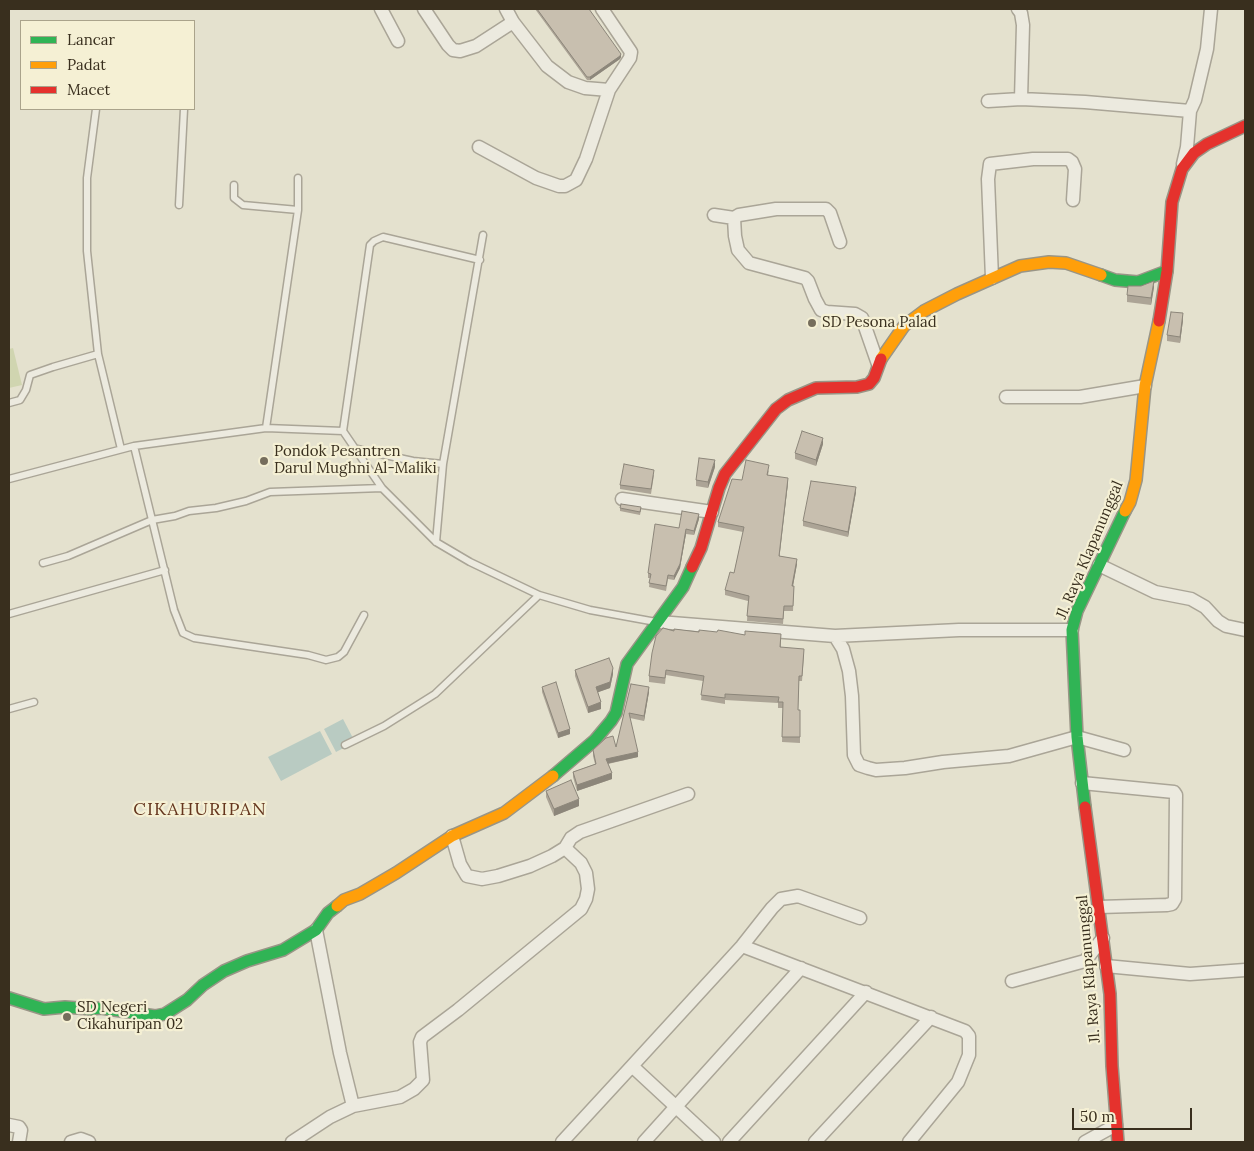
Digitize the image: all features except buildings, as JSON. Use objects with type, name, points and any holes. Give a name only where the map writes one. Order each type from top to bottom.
[{"type":"street","points":[[381,9],[398,41]]},
{"type":"street","points":[[424,9],[453,50],[460,51],[476,46],[513,22]]},
{"type":"street","points":[[506,9],[513,22],[547,66],[568,82],[585,88],[609,90]]},
{"type":"street","points":[[1018,9],[1022,13],[1023,24],[1021,100]]},
{"type":"street","points":[[1182,169],[1187,147],[1190,111],[1195,100],[1207,49],[1211,9]]},
{"type":"street","points":[[479,147],[536,178],[560,186],[565,186],[576,180],[582,170],[609,90],[630,58],[631,52],[607,11]]},
{"type":"street","points":[[988,101],[1085,102],[1190,111]]},
{"type":"street","name":"Jl. Raya Klapanunggal","points":[[1118,1142],[1110,994],[1077,737],[1072,630],[1077,611],[1130,502],[1136,480],[1145,386],[1157,337],[1167,271],[1172,202],[1182,169],[1194,153],[1207,144],[1245,126]]},
{"type":"street","points":[[992,278],[988,179],[990,164],[1033,159],[1068,160],[1072,162],[1075,169],[1073,200]]},
{"type":"street","points":[[714,215],[734,218],[739,215],[776,209],[826,209],[830,213],[840,242]]},
{"type":"street","points":[[734,218],[738,250],[743,257],[749,263],[805,278],[821,310],[854,314],[862,318],[878,364]]},
{"type":"street","points":[[9,998],[44,1008],[101,1008],[154,1016],[165,1014],[187,1000],[203,985],[224,971],[247,961],[283,950],[316,930],[333,907],[396,873],[452,836],[504,813],[595,740],[612,722],[616,713],[627,664],[683,587],[700,548],[725,474],[776,409],[788,400],[816,388],[857,387],[869,384],[874,378],[878,364],[892,340],[904,326],[924,311],[1020,266],[1049,262],[1066,263],[1115,280],[1138,282],[1167,271]]},
{"type":"street","points":[[1006,397],[1080,397],[1145,386]]},
{"type":"street","points":[[622,499],[712,512]]},
{"type":"street","points":[[1099,566],[1155,592],[1191,599],[1205,607],[1226,626],[1245,630]]},
{"type":"street","points":[[659,622],[835,636],[959,630],[1072,630]]},
{"type":"street","points":[[835,636],[842,649],[849,671],[852,696],[854,755],[859,765],[876,770],[1009,756],[1077,737],[1124,750]]},
{"type":"street","points":[[1082,783],[1174,792],[1176,794],[1175,900],[1172,904],[1167,905],[1099,907]]},
{"type":"street","points":[[452,836],[460,864],[467,876],[482,879],[530,866],[566,848],[570,838],[580,832],[688,794]]},
{"type":"street","points":[[292,1142],[330,1117],[353,1106],[400,1097],[414,1089],[423,1080],[420,1042],[422,1037],[458,1010],[580,909],[586,899],[588,889],[586,873],[581,863],[566,848]]},
{"type":"street","points":[[562,1142],[742,946],[781,899],[798,896],[860,918]]},
{"type":"street","points":[[316,930],[340,1053],[353,1106]]},
{"type":"street","points":[[1012,981],[1085,961],[1103,938]]},
{"type":"street","points":[[742,946],[931,1016],[966,1031],[969,1036],[969,1055],[958,1082],[909,1142]]},
{"type":"street","points":[[1106,966],[1190,974],[1245,970]]},
{"type":"street","points":[[644,1142],[801,968]]},
{"type":"street","points":[[729,1142],[866,992]]},
{"type":"street","points":[[815,1142],[931,1016]]},
{"type":"street","points":[[632,1066],[714,1142]]},
{"type":"street","points":[[1085,1142],[1116,1125]]},
{"type":"street","points":[[9,1126],[19,1127],[21,1130],[19,1142]]},
{"type":"street","points":[[71,1142],[81,1139],[89,1142]]},
{"type":"lane","points":[[96,110],[87,178],[87,251],[98,354],[122,449]]},
{"type":"lane","points":[[178,205],[184,110]]},
{"type":"lane","points":[[266,428],[298,210],[298,178]]},
{"type":"lane","points":[[234,185],[234,198],[243,204],[298,210]]},
{"type":"lane","points":[[436,542],[443,464],[483,236]]},
{"type":"lane","points":[[480,260],[383,237],[370,245],[343,431],[382,488],[436,542],[470,562],[539,596],[590,610],[659,622]]},
{"type":"lane","points":[[9,403],[20,400],[26,390],[30,375],[53,366],[98,354]]},
{"type":"lane","points":[[9,479],[134,446],[266,428],[343,431]]},
{"type":"lane","points":[[134,446],[174,610],[183,633],[194,638],[308,655],[326,660],[338,657],[344,652],[364,615]]},
{"type":"lane","points":[[357,449],[413,461],[443,464]]},
{"type":"lane","points":[[44,563],[68,556],[152,520],[175,516],[189,510],[216,508],[246,501],[270,492],[382,488]]},
{"type":"lane","points":[[9,614],[165,570]]},
{"type":"lane","points":[[345,745],[384,726],[435,694],[539,596]]},
{"type":"lane","points":[[9,708],[34,702]]},
{"type":"green space","points":[[13,348],[22,385],[9,388],[9,349]]},
{"type":"shaded area","points":[[343,719],[355,742],[336,752],[324,729]]},
{"type":"shaded area","points":[[320,731],[332,754],[281,781],[268,757]]},
{"type":"traffic: fast","points":[[1101,275],[1115,280],[1138,282],[1167,271]]},
{"type":"traffic: fast","points":[[1085,807],[1077,737],[1072,630],[1077,611],[1125,511]]},
{"type":"traffic: fast","points":[[553,776],[595,740],[611,721],[616,713],[627,664],[683,587],[692,567]]},
{"type":"traffic: fast","points":[[9,998],[44,1009],[65,1007],[101,1008],[155,1016],[165,1014],[187,1000],[203,985],[224,971],[247,961],[283,950],[316,930],[328,913],[337,906]]},
{"type":"traffic: slow","points":[[881,359],[904,326],[924,311],[1020,266],[1049,262],[1066,263],[1101,275]]},
{"type":"traffic: slow","points":[[1125,511],[1130,502],[1136,480],[1145,386],[1159,321]]},
{"type":"traffic: slow","points":[[337,906],[344,900],[360,894],[396,873],[452,836],[504,813],[553,776]]},
{"type":"traffic: jam","points":[[1159,321],[1167,271],[1172,202],[1182,169],[1194,153],[1207,144],[1245,126]]},
{"type":"traffic: jam","points":[[692,567],[701,548],[725,474],[776,409],[788,400],[816,388],[857,387],[869,384],[874,378],[881,359]]},
{"type":"traffic: jam","points":[[1085,807],[1110,994],[1112,1066],[1118,1142]]},
{"type":"place","name":"SD Pesona Palad","points":[[812,323]]},
{"type":"place","name":"Pondok Pesantren Darul Mughni Al-Maliki","points":[[264,461]]},
{"type":"place","name":"SD Negeri Cikahuripan 02","points":[[67,1017]]},
{"type":"district","name":"CIKAHURIPAN","points":[[200,810]]}]
